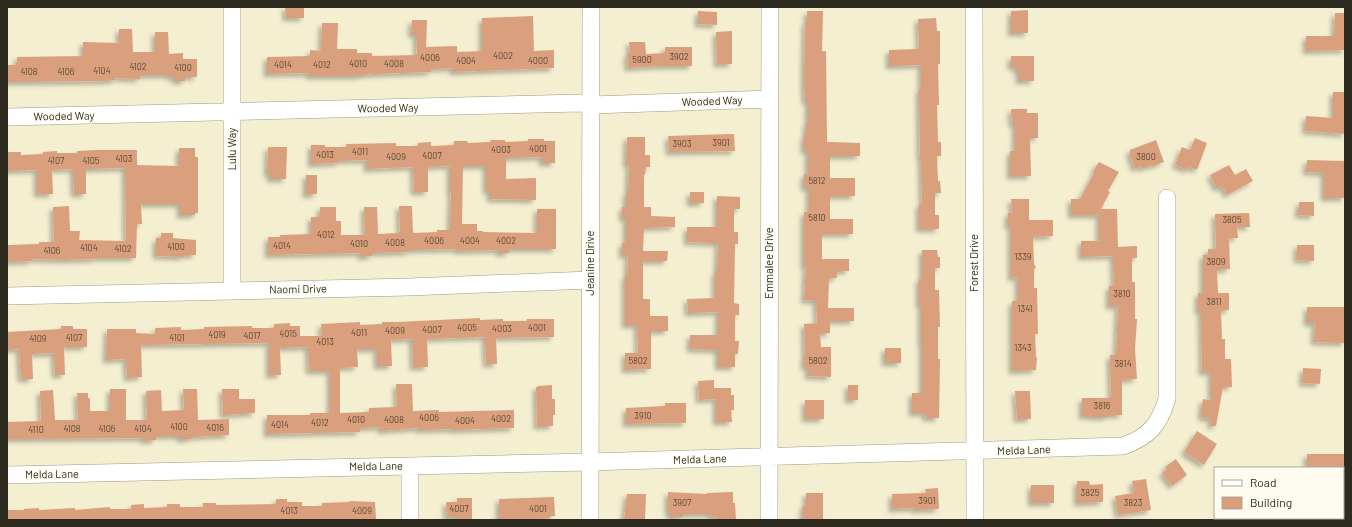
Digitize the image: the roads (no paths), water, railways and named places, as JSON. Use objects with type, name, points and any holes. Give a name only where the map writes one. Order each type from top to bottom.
[{"type":"street","name":"Lulu Way","points":[[232,7],[232,290]]},
{"type":"street","name":"Jeanine Drive","points":[[590,520],[591,7]]},
{"type":"street","name":"Emmalee Drive","points":[[769,520],[770,7]]},
{"type":"street","name":"Forest Drive","points":[[974,7],[975,520]]},
{"type":"street","name":"Wooded Way","points":[[7,117],[769,99]]},
{"type":"street","name":"Melda Lane","points":[[7,475],[589,462],[1123,446],[1137,441],[1148,434],[1163,413],[1167,399],[1167,198]]},
{"type":"street","name":"Naomi Drive","points":[[7,296],[409,287],[590,280]]},
{"type":"street","points":[[410,466],[410,520]]}]
